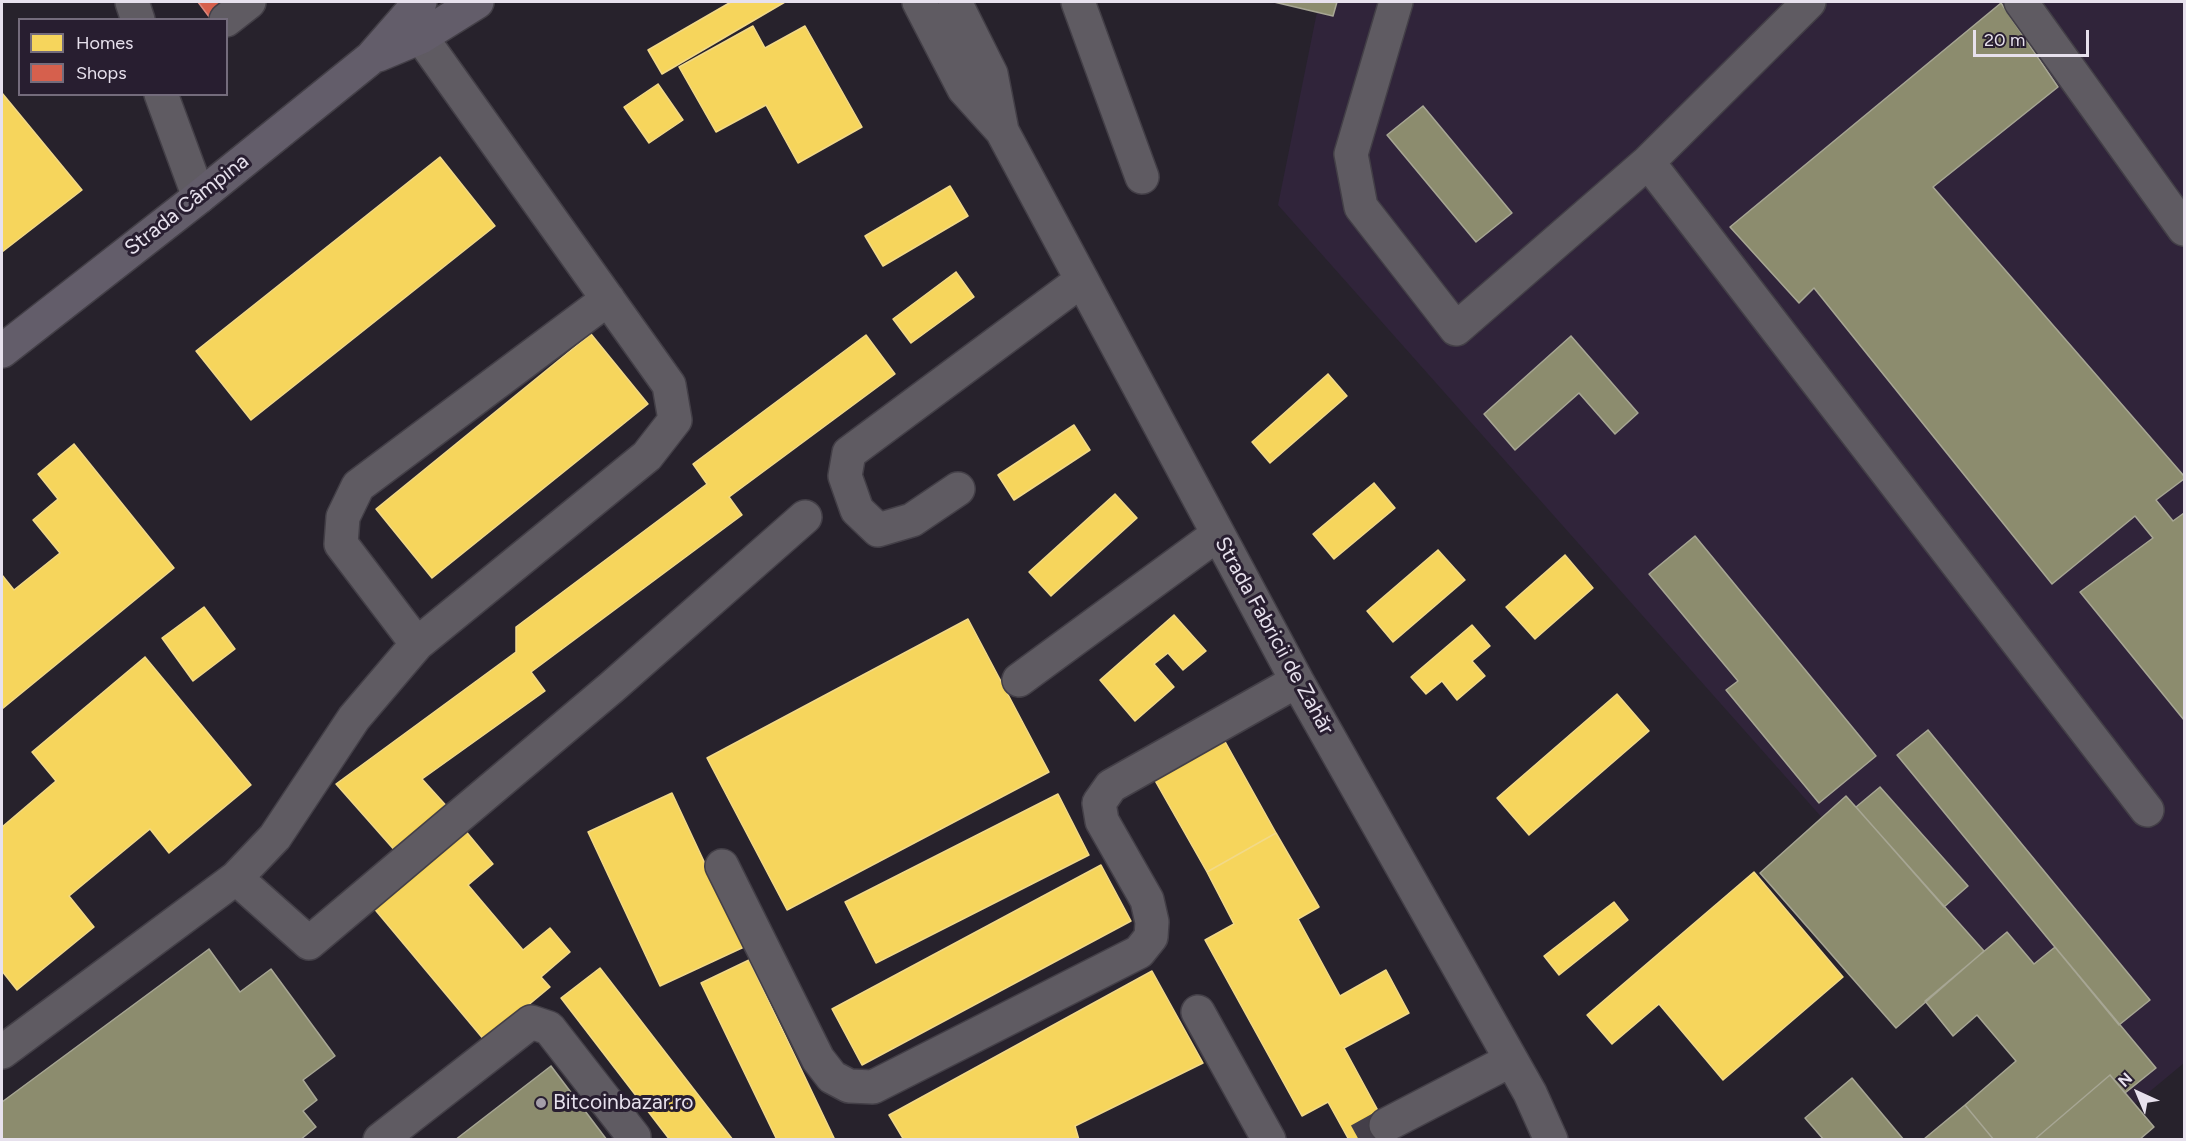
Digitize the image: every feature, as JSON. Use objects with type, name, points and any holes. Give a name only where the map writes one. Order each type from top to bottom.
[{"type":"main road","name":"Strada Câmpina","points":[[2,351],[199,197],[371,58],[420,2]]},
{"type":"main road","name":"Strada Câmpina","points":[[371,58],[421,37],[477,2]]},
{"type":"street","points":[[132,2],[137,18]]},
{"type":"street","points":[[228,18],[249,2]]},
{"type":"street","name":"Strada Fabricii de Zahăr","points":[[919,2],[964,89],[1002,131],[1297,681],[1530,1093],[1551,1140]]},
{"type":"street","name":"Strada Fabricii de Zahăr","points":[[955,2],[991,74],[1002,131]]},
{"type":"street","points":[[1078,2],[1142,177]]},
{"type":"street","points":[[1396,2],[1351,154],[1361,207],[1456,329],[1648,162],[1809,2]]},
{"type":"street","points":[[2021,2],[2184,229]]},
{"type":"street","points":[[2,1052],[236,878],[274,837],[354,718],[417,644],[647,456],[675,420],[669,385],[421,37]]},
{"type":"street","points":[[162,96],[199,197]]},
{"type":"street","points":[[1648,162],[2147,810]]},
{"type":"street","points":[[958,489],[912,520],[878,530],[857,510],[845,476],[849,453],[1082,280]]},
{"type":"street","points":[[417,644],[341,544],[343,517],[358,486],[608,299]]},
{"type":"street","points":[[236,878],[309,943],[621,680],[805,517]]},
{"type":"street","points":[[1019,680],[1218,534]]},
{"type":"street","points":[[723,866],[818,1059],[832,1077],[849,1086],[873,1087],[1138,952],[1151,937],[1152,922],[1147,900],[1102,821],[1100,803],[1111,786],[1297,681]]},
{"type":"street","points":[[1198,1012],[1269,1140]]},
{"type":"street","points":[[380,1140],[531,1023],[549,1028],[634,1137],[634,1140]]},
{"type":"street","points":[[1386,1125],[1511,1060]]},
{"type":"shaded area","points":[[1319,2],[2184,2],[2184,1063],[2101,1132],[1278,205]]},
{"type":"building: Homes","points":[[731,2],[785,2],[662,74],[648,50]]},
{"type":"building: Homes","points":[[753,26],[765,48],[805,26],[862,127],[798,163],[766,105],[716,132],[679,67]]},
{"type":"building: Homes","points":[[658,84],[683,120],[649,143],[624,107]]},
{"type":"building: Homes","points":[[2,93],[82,190],[2,252]]},
{"type":"building: Homes","points":[[440,157],[495,226],[251,420],[196,351]]},
{"type":"building: Homes","points":[[950,186],[968,216],[883,266],[865,236]]},
{"type":"building: Homes","points":[[956,272],[974,297],[911,343],[893,319]]},
{"type":"building: Homes","points":[[591,334],[648,404],[432,578],[376,509]]},
{"type":"building: Homes","points":[[866,335],[895,374],[729,497],[742,515],[531,672],[545,691],[422,779],[451,811],[397,853],[336,784],[516,652],[516,627],[707,484],[693,464]]},
{"type":"building: Homes","points":[[1328,374],[1347,396],[1270,463],[1252,442]]},
{"type":"building: Homes","points":[[1074,425],[1090,450],[1014,500],[998,475]]},
{"type":"building: Homes","points":[[74,444],[174,568],[2,709],[2,575],[14,590],[60,553],[33,520],[58,499],[38,474]]},
{"type":"building: Homes","points":[[1374,483],[1395,508],[1334,559],[1313,534]]},
{"type":"building: Homes","points":[[1115,494],[1137,518],[1051,596],[1029,572]]},
{"type":"building: Homes","points":[[1438,550],[1465,580],[1393,642],[1367,611]]},
{"type":"building: Homes","points":[[1565,555],[1593,588],[1535,639],[1506,607]]},
{"type":"building: Homes","points":[[204,607],[235,649],[193,681],[162,638]]},
{"type":"building: Homes","points":[[1174,615],[1206,651],[1183,670],[1168,653],[1154,664],[1174,687],[1135,721],[1100,680]]},
{"type":"building: Homes","points":[[968,619],[1049,772],[787,910],[707,758]]},
{"type":"building: Homes","points":[[1472,625],[1490,646],[1472,661],[1485,676],[1457,700],[1442,681],[1426,694],[1411,677]]},
{"type":"building: Homes","points":[[145,657],[251,785],[169,853],[150,829],[69,896],[94,927],[17,990],[2,971],[2,827],[56,781],[32,752]]},
{"type":"building: Homes","points":[[1617,694],[1649,731],[1529,835],[1497,798]]},
{"type":"building: Homes","points":[[1223,738],[1276,833],[1207,872],[1153,777]]},
{"type":"building: Homes","points":[[672,793],[744,947],[660,986],[588,832]]},
{"type":"building: Homes","points":[[1058,794],[1089,855],[876,963],[845,902]]},
{"type":"building: Homes","points":[[464,829],[493,864],[468,885],[523,950],[550,928],[570,952],[541,977],[550,987],[485,1041],[372,906]]},
{"type":"building: Homes","points":[[1276,833],[1319,907],[1298,919],[1340,996],[1386,970],[1409,1013],[1344,1048],[1394,1140],[1349,1140],[1328,1102],[1302,1116],[1205,940],[1234,924],[1207,872]]},
{"type":"building: Homes","points":[[1101,865],[1131,921],[862,1065],[832,1009]]},
{"type":"building: Homes","points":[[1754,872],[1843,977],[1723,1080],[1659,1004],[1612,1044],[1587,1015]]},
{"type":"building: Homes","points":[[1614,902],[1628,920],[1559,975],[1544,956]]},
{"type":"building: Homes","points":[[749,960],[835,1140],[777,1140],[701,983]]},
{"type":"building: Homes","points":[[600,968],[733,1140],[670,1140],[561,998]]},
{"type":"building: Homes","points":[[1152,971],[1203,1063],[1075,1126],[1079,1140],[904,1140],[889,1115]]},
{"type":"building: Shops","points":[[198,2],[232,2],[210,18]]},
{"type":"building: Industry","points":[[1274,2],[1337,2],[1333,16]]},
{"type":"building: Industry","points":[[2001,3],[2058,87],[1933,187],[2184,476],[2184,479],[2156,500],[2173,521],[2184,513],[2184,720],[2080,592],[2153,538],[2135,516],[2052,584],[1814,288],[1799,303],[1730,227]]},
{"type":"building: Industry","points":[[1423,106],[1512,213],[1476,242],[1387,135]]},
{"type":"building: Industry","points":[[1571,336],[1638,413],[1615,434],[1579,393],[1515,450],[1484,414]]},
{"type":"building: Industry","points":[[1695,536],[1876,756],[1819,803],[1726,690],[1738,681],[1649,574]]},
{"type":"building: Industry","points":[[1928,730],[2150,1000],[2119,1025],[1897,755]]},
{"type":"building: Industry","points":[[1880,787],[1968,886],[1944,907],[1856,807]]},
{"type":"building: Industry","points":[[1846,796],[1984,951],[1896,1028],[1760,873]]},
{"type":"building: Industry","points":[[2007,932],[2034,964],[2055,947],[2156,1068],[2125,1093],[2110,1075],[2034,1140],[1994,1140],[1965,1105],[2016,1061],[1977,1015],[1953,1036],[1925,1001]]},
{"type":"building: Industry","points":[[209,949],[240,992],[271,969],[335,1056],[303,1080],[317,1100],[303,1111],[316,1127],[300,1140],[2,1140],[2,1102]]},
{"type":"building: Industry","name":"Bitcoinbazar.ro","points":[[551,1066],[607,1140],[455,1140]]},
{"type":"building: Industry","points":[[2110,1075],[2154,1127],[2139,1140],[2034,1140]]},
{"type":"building: Industry","points":[[1852,1078],[1904,1140],[1824,1140],[1805,1118]]},
{"type":"building: Industry","points":[[1965,1105],[1994,1140],[1924,1139]]},
{"type":"tunnel","points":[[1359,1140],[1386,1125]]},
{"type":"place","name":"Bitcoinbazar.ro","points":[[541,1103]]}]
